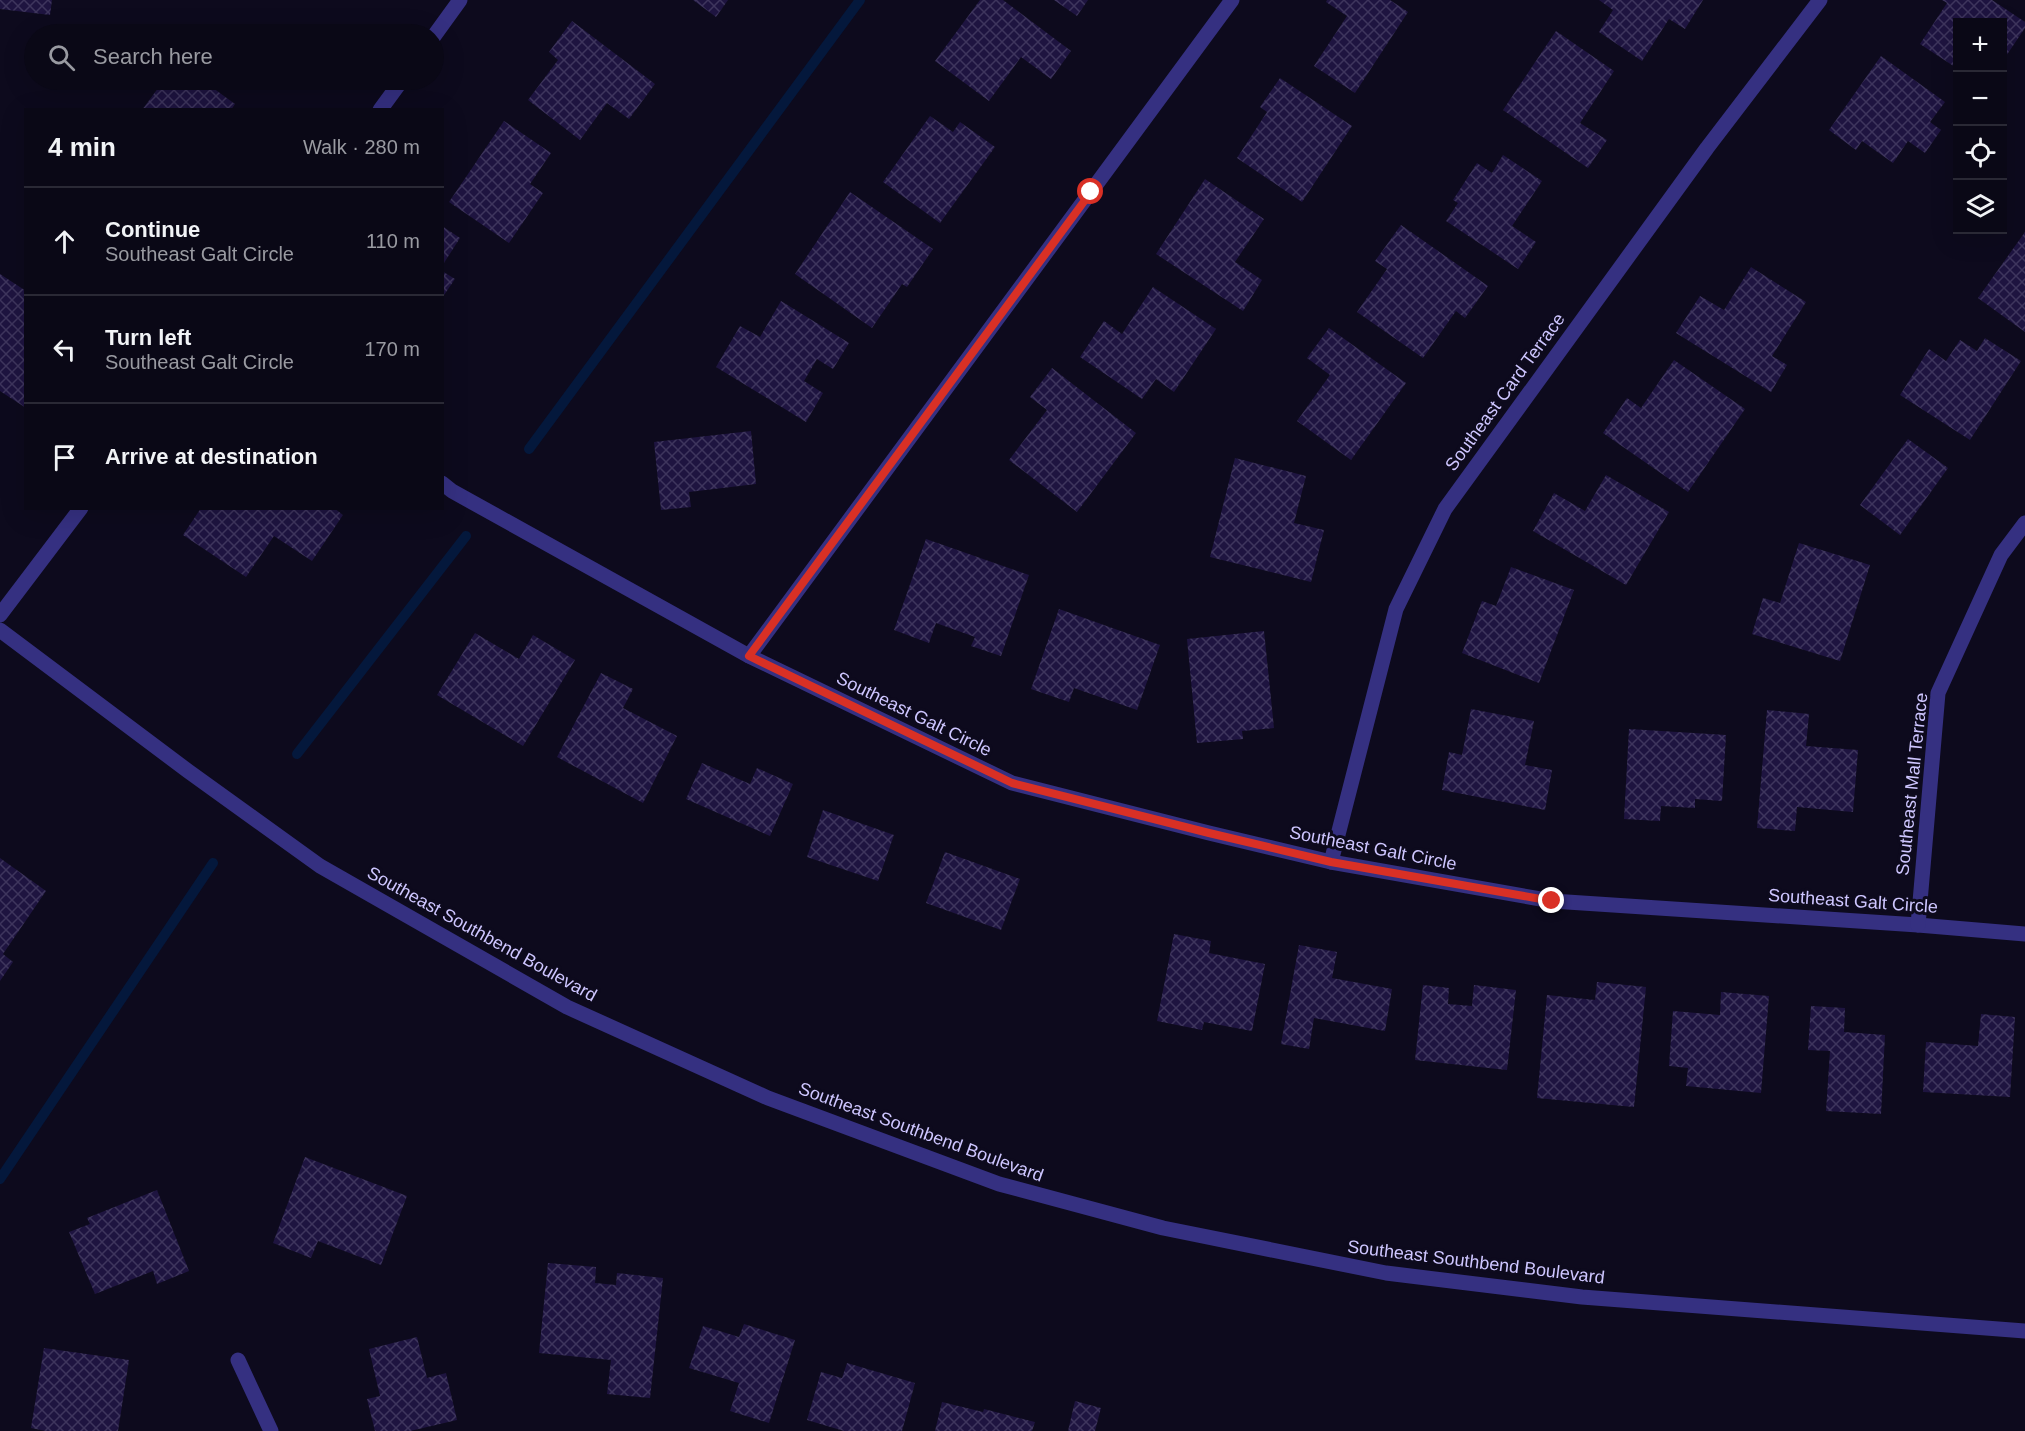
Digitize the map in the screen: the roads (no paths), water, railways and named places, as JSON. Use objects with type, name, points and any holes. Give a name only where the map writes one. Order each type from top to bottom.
[{"type":"street","points":[[443,24],[460,0]]},
{"type":"street","points":[[749,656],[1232,0]]},
{"type":"street","name":"Southeast Card Terrace","points":[[1331,862],[1396,609],[1445,508],[1707,148],[1820,0]]},
{"type":"street","points":[[381,108],[395,90]]},
{"type":"street","name":"Southeast Galt Circle","points":[[444,485],[749,656],[1012,783],[1331,862],[1552,901],[2025,934]]},
{"type":"street","points":[[0,615],[79,510]]},
{"type":"street","name":"Southeast Mall Terrace","points":[[1918,925],[1938,693],[2001,555],[2025,523]]},
{"type":"street","name":"Southeast Southbend Boulevard","points":[[0,630],[188,771],[320,866],[511,976],[567,1007],[768,1098],[999,1184],[1163,1228],[1386,1274],[1582,1297],[2025,1331]]},
{"type":"street","points":[[238,1360],[272,1431]]},
{"type":"waterway","points":[[529,449],[860,0]]},
{"type":"waterway","points":[[297,754],[466,536]]},
{"type":"waterway","points":[[0,1179],[213,863]]}]
